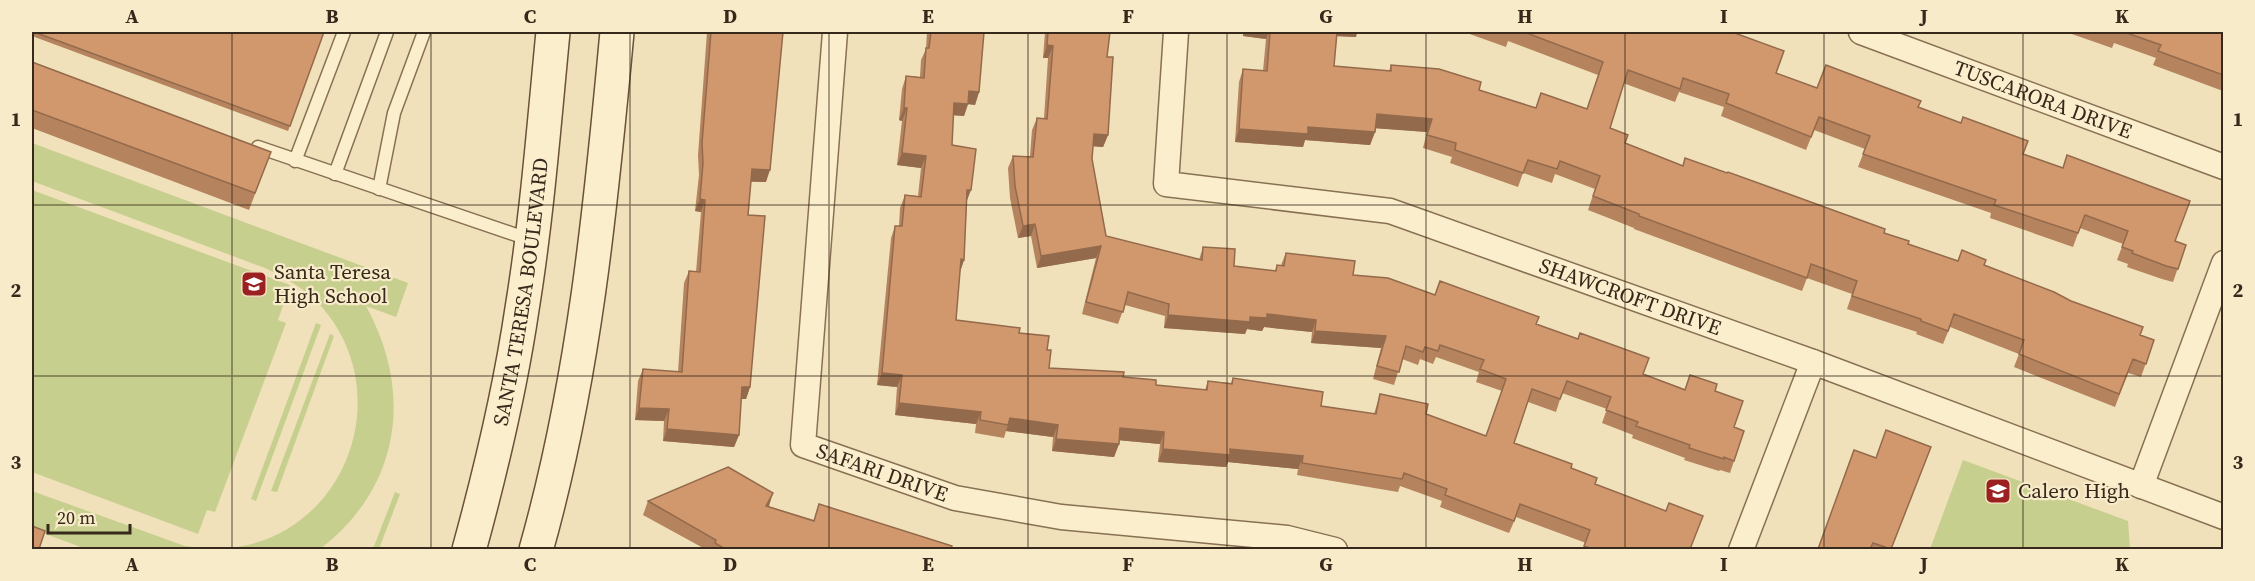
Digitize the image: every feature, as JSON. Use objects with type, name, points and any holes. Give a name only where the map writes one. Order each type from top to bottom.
[{"type":"main road","name":"SANTA TERESA BOULEVARD","points":[[469,549],[501,424],[522,310],[532,240],[553,32]]},
{"type":"main road","points":[[536,549],[559,462],[589,300],[602,201],[617,32]]},
{"type":"street","name":"SAFARI DRIVE","points":[[835,32],[803,445],[955,498],[1061,518],[1287,538],[1335,549]]},
{"type":"street","name":"SHAWCROFT DRIVE","points":[[1176,32],[1166,184],[1390,211],[1813,362],[2223,517]]},
{"type":"street","name":"TUSCARORA DRIVE","points":[[1861,32],[2223,167]]},
{"type":"street","points":[[2141,486],[2223,263]]},
{"type":"street","points":[[1741,549],[1813,362]]},
{"type":"lane","points":[[295,161],[344,32]]},
{"type":"lane","points":[[335,174],[387,32]]},
{"type":"lane","points":[[379,189],[394,113],[424,32]]},
{"type":"lane","points":[[244,142],[532,240]]},
{"type":"green space","points":[[32,143],[408,283],[396,317],[366,306],[381,339],[390,372],[394,405],[391,437],[382,468],[368,498],[347,525],[320,549],[213,549],[231,548],[271,537],[305,517],[331,488],[348,454],[357,417],[356,379],[344,341],[321,306],[309,294],[265,268],[32,181]]},
{"type":"green space","points":[[32,190],[290,285],[278,320],[286,323],[215,512],[207,510],[198,534],[32,472]]},
{"type":"green space","points":[[316,323],[321,325],[256,501],[251,499]]},
{"type":"green space","points":[[330,334],[334,336],[277,492],[271,491]]},
{"type":"green space","name":"Calero High","points":[[1963,460],[2128,521],[2130,549],[1930,549]]},
{"type":"green space","points":[[32,491],[185,546],[213,549],[86,549],[32,529]]},
{"type":"green space","points":[[395,492],[400,494],[379,549],[373,549]]},
{"type":"building","points":[[34,32],[324,32],[290,126]]},
{"type":"building","points":[[711,32],[783,32],[770,170],[752,169],[748,215],[765,216],[750,387],[742,387],[739,435],[667,429],[669,409],[639,408],[643,369],[682,372],[689,271],[700,272],[705,200],[700,199],[702,143]]},
{"type":"building","points":[[931,32],[984,32],[979,92],[969,91],[968,104],[954,103],[952,145],[976,149],[971,190],[967,190],[964,260],[961,259],[956,320],[1020,328],[1019,333],[1049,336],[1047,350],[1051,350],[1049,368],[1124,372],[1123,377],[1156,380],[1156,385],[1207,390],[1208,381],[1232,384],[1233,378],[1323,392],[1321,406],[1376,414],[1380,394],[1428,404],[1426,414],[1486,436],[1506,379],[1480,369],[1484,360],[1440,345],[1438,351],[1425,347],[1423,352],[1406,346],[1399,372],[1377,366],[1386,336],[1315,331],[1316,320],[1267,314],[1267,318],[1250,317],[1250,322],[1168,315],[1169,304],[1128,292],[1123,312],[1086,302],[1101,246],[1041,256],[1035,224],[1023,226],[1015,186],[1013,156],[1033,157],[1037,118],[1047,119],[1053,46],[1047,45],[1048,32],[1110,32],[1107,57],[1113,57],[1108,135],[1094,134],[1092,159],[1106,236],[1202,260],[1203,247],[1235,249],[1234,266],[1276,271],[1277,265],[1284,266],[1286,253],[1355,261],[1353,275],[1388,278],[1435,295],[1440,281],[1539,317],[1536,324],[1578,339],[1580,333],[1649,358],[1643,374],[1685,390],[1690,375],[1717,384],[1715,391],[1743,401],[1734,427],[1744,431],[1734,461],[1689,448],[1690,445],[1636,426],[1638,422],[1606,410],[1611,397],[1567,381],[1560,399],[1532,389],[1514,443],[1572,464],[1571,468],[1597,478],[1595,484],[1666,511],[1669,503],[1703,516],[1690,549],[1592,549],[1584,546],[1590,530],[1520,504],[1514,521],[1445,495],[1447,489],[1404,473],[1402,479],[1302,463],[1303,456],[1230,449],[1230,455],[1163,449],[1164,432],[1120,428],[1119,444],[1056,439],[1058,425],[1010,418],[1008,425],[980,420],[981,412],[899,403],[902,375],[882,373],[895,226],[902,226],[905,195],[921,197],[926,156],[902,153],[907,108],[904,108],[906,76],[924,78],[926,48],[929,48]]},
{"type":"building","points":[[1270,32],[1337,32],[1334,66],[1391,71],[1391,65],[1439,69],[1481,82],[1479,90],[1536,108],[1541,93],[1587,109],[1603,62],[1524,32],[1732,32],[1784,51],[1776,73],[1817,88],[1826,65],[1921,101],[1918,107],[1961,123],[1963,117],[2028,141],[2023,154],[2063,168],[2067,155],[2190,201],[2175,241],[2186,245],[2178,269],[2166,266],[2122,247],[2128,231],[2085,215],[2078,233],[1994,205],[1996,200],[1863,154],[1870,136],[1819,117],[1811,137],[1726,103],[1729,94],[1683,78],[1680,89],[1628,70],[1610,128],[1628,135],[1625,143],[1683,166],[1685,158],[1728,172],[1885,229],[1884,233],[1909,241],[1908,244],[1958,261],[1962,250],[1986,260],[1984,265],[2054,292],[2071,301],[2143,327],[2140,335],[2154,340],[2146,364],[2133,359],[2119,394],[2019,354],[2024,340],[1954,314],[1948,331],[1921,321],[1921,319],[1852,296],[1857,281],[1811,264],[1807,278],[1639,216],[1639,214],[1593,196],[1600,176],[1560,161],[1557,169],[1528,160],[1523,173],[1455,150],[1456,143],[1427,135],[1432,119],[1377,114],[1375,132],[1308,127],[1308,134],[1239,129],[1243,69],[1267,71]]},
{"type":"building","points":[[2124,32],[2223,32],[2223,75],[2158,51],[2161,45]]},
{"type":"building","points":[[32,62],[271,152],[255,193],[32,110]]},
{"type":"building","points":[[1886,430],[1931,447],[1891,549],[1873,543],[1870,549],[1818,549],[1854,450],[1876,458]]},
{"type":"building","points":[[728,467],[773,493],[766,506],[814,521],[819,504],[952,546],[951,549],[725,549],[715,543],[716,540],[648,501]]},
{"type":"building","points":[[32,526],[45,531],[39,549],[32,549]]},
{"type":"place","name":"Santa Teresa High School","points":[[254,284]]},
{"type":"place","name":"Calero High","points":[[1998,491]]}]
